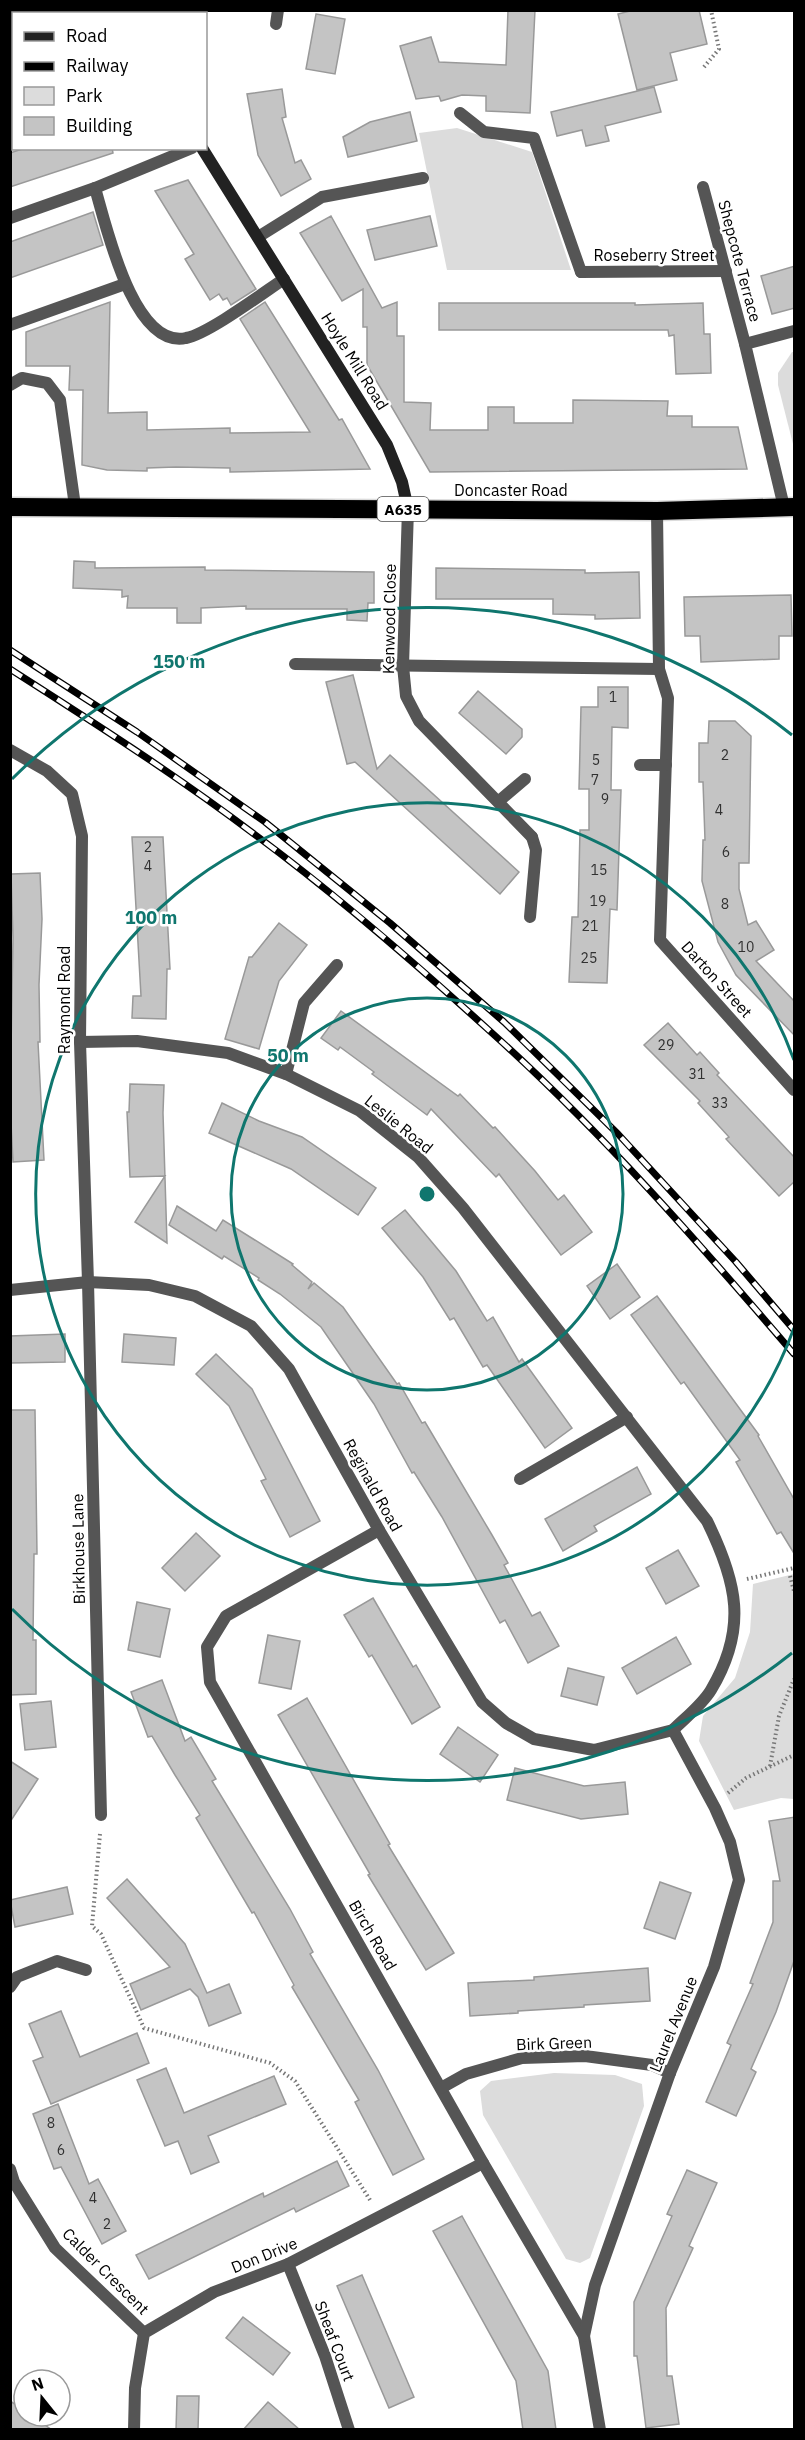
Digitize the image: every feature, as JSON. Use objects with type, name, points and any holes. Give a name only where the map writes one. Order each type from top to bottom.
[{"type":"highway","name":"Doncaster Road","points":[[10,507],[657,511],[789,507]]},
{"type":"street","points":[[276,24],[279,10]]},
{"type":"street","name":"Roseberry Street","points":[[460,113],[484,132],[534,138],[581,272],[726,271]]},
{"type":"street","points":[[10,218],[95,188],[187,150]]},
{"type":"street","name":"Hoyle Mill Road","points":[[203,150],[387,445],[402,482],[408,509]]},
{"type":"street","points":[[258,237],[322,197],[423,178]]},
{"type":"street","name":"Shepcote Terrace","points":[[703,187],[789,507]]},
{"type":"street","points":[[95,188],[125,284],[152,327],[165,337],[186,338],[207,328],[285,279]]},
{"type":"street","points":[[10,325],[125,284]]},
{"type":"street","points":[[745,344],[795,331]]},
{"type":"street","points":[[10,385],[22,378],[47,383],[60,400],[75,506]]},
{"type":"street","name":"Kenwood Close","points":[[408,509],[404,666],[406,696],[419,722],[532,837],[536,849],[530,917]]},
{"type":"street","name":"Darton Street","points":[[657,511],[659,669],[668,698],[660,940],[795,1090]]},
{"type":"street","points":[[295,664],[659,669]]},
{"type":"street","name":"Raymond Road","points":[[10,750],[47,771],[72,794],[82,836],[80,1042],[88,1282]]},
{"type":"street","points":[[639,765],[666,765]]},
{"type":"street","points":[[499,801],[525,779]]},
{"type":"street","points":[[286,1074],[304,1003],[337,965]]},
{"type":"street","name":"Leslie Road","points":[[80,1042],[137,1041],[228,1053],[286,1074],[360,1111],[418,1157],[463,1208],[707,1521],[723,1553],[732,1582],[736,1613],[732,1643],[710,1692],[673,1730]]},
{"type":"street","name":"Reginald Road","points":[[10,1290],[88,1282],[149,1284],[195,1296],[251,1326],[289,1369],[379,1530],[482,1702],[506,1723],[534,1739],[594,1750],[673,1730]]},
{"type":"street","name":"Birkhouse Lane","points":[[88,1282],[101,1815]]},
{"type":"street","points":[[519,1479],[627,1417]]},
{"type":"street","name":"Birch Road","points":[[379,1530],[226,1616],[207,1647],[210,1682],[584,2336],[600,2430]]},
{"type":"street","name":"Laurel Avenue","points":[[584,2336],[595,2285],[670,2073],[714,1967],[739,1880],[730,1842],[715,1808],[673,1730]]},
{"type":"street","points":[[10,1987],[17,1977],[57,1961],[86,1970]]},
{"type":"street","name":"Birk Green","points":[[441,2088],[466,2074],[522,2058],[585,2056],[652,2065],[670,2073]]},
{"type":"street","name":"Don Drive","points":[[144,2333],[214,2292],[288,2264],[381,2218],[483,2163]]},
{"type":"street","name":"Calder Crescent","points":[[10,2169],[14,2182],[55,2248],[144,2333]]},
{"type":"street","name":"Sheaf Court","points":[[288,2264],[325,2356],[350,2430]]},
{"type":"street","points":[[134,2430],[135,2388],[144,2333]]},
{"type":"path","points":[[704,67],[719,49],[711,10]]},
{"type":"path","points":[[732,1582],[795,1568]]},
{"type":"path","points":[[790,1576],[795,1591]]},
{"type":"path","points":[[770,1766],[779,1716],[795,1679]]},
{"type":"path","points":[[746,1778],[795,1755]]},
{"type":"path","points":[[101,1815],[92,1926],[101,1934],[144,2028],[270,2063],[295,2081],[381,2218]]},
{"type":"green space","points":[[457,128],[532,152],[571,270],[447,270],[419,133]]},
{"type":"green space","points":[[794,352],[794,448],[778,385],[778,373]]},
{"type":"green space","points":[[794,1574],[794,1799],[781,1798],[734,1810],[699,1741],[703,1716],[735,1678],[750,1632],[753,1584]]},
{"type":"green space","points":[[554,2073],[615,2075],[642,2084],[644,2106],[590,2258],[580,2263],[566,2259],[483,2115],[480,2091],[491,2081]]},
{"type":"building","points":[[508,10],[535,10],[530,113],[486,111],[486,96],[462,95],[441,101],[439,96],[416,99],[400,46],[431,37],[439,62],[506,65]]},
{"type":"building","points":[[634,10],[699,10],[707,44],[670,53],[677,80],[637,90],[618,14]]},
{"type":"building","points":[[316,14],[345,19],[335,74],[306,69]]},
{"type":"building","points":[[654,87],[661,112],[605,126],[609,141],[586,146],[582,130],[557,136],[551,112]]},
{"type":"building","points":[[282,89],[286,117],[282,118],[295,163],[301,160],[311,179],[281,196],[258,155],[247,94]]},
{"type":"building","points":[[410,112],[417,141],[348,157],[343,137],[370,122]]},
{"type":"building","points":[[19,150],[112,150],[113,153],[10,187],[10,153]]},
{"type":"building","points":[[188,180],[256,289],[231,305],[227,298],[223,300],[219,294],[210,300],[185,259],[194,254],[155,191]]},
{"type":"building","points":[[93,212],[103,245],[10,278],[10,242]]},
{"type":"building","points":[[331,216],[382,308],[397,302],[397,336],[404,336],[404,402],[431,403],[430,430],[488,430],[488,407],[514,407],[514,423],[573,423],[573,400],[668,401],[667,416],[692,416],[692,427],[738,427],[747,469],[430,472],[367,365],[367,327],[363,327],[363,289],[342,301],[300,233]]},
{"type":"building","points":[[430,216],[437,246],[375,260],[367,230]]},
{"type":"building","points":[[795,266],[795,308],[772,314],[761,276]]},
{"type":"building","points":[[110,302],[108,413],[147,412],[147,430],[230,428],[230,433],[310,432],[240,319],[265,302],[339,420],[342,419],[370,469],[230,472],[230,468],[176,467],[147,468],[147,471],[107,470],[82,465],[83,390],[69,390],[70,366],[26,366],[26,332]]},
{"type":"building","points":[[439,303],[635,303],[635,305],[703,303],[704,334],[710,334],[711,373],[676,374],[674,335],[669,336],[668,330],[439,330]]},
{"type":"building","points":[[74,561],[95,562],[95,568],[205,567],[205,570],[374,572],[374,603],[368,603],[367,621],[347,620],[347,609],[246,609],[246,606],[201,608],[201,623],[177,623],[177,608],[127,608],[128,596],[122,597],[122,590],[73,588]]},
{"type":"building","points":[[436,568],[585,570],[585,573],[639,572],[640,618],[595,619],[595,615],[553,614],[553,599],[436,599]]},
{"type":"building","points":[[791,595],[792,636],[779,636],[779,659],[701,662],[700,636],[685,636],[684,597]]},
{"type":"building","points":[[353,675],[377,769],[390,755],[519,872],[500,894],[355,762],[347,764],[326,682]]},
{"type":"building","points":[[598,687],[628,687],[628,728],[612,727],[611,790],[621,790],[617,910],[610,909],[607,983],[569,982],[572,917],[578,917],[580,830],[589,830],[589,789],[579,789],[581,707],[598,707]]},
{"type":"building","points":[[478,691],[522,729],[522,737],[506,754],[459,713]]},
{"type":"building","points":[[709,721],[735,721],[751,736],[749,863],[739,863],[739,889],[748,925],[756,921],[774,950],[756,961],[795,1002],[795,1036],[736,975],[718,942],[702,881],[703,840],[705,840],[703,782],[699,782],[699,743],[708,743]]},
{"type":"building","points":[[132,837],[163,837],[170,969],[167,969],[166,1019],[132,1018],[133,996],[141,996]]},
{"type":"building","points":[[40,873],[42,919],[39,985],[40,1042],[38,1042],[44,1160],[13,1162],[10,1104],[13,938],[11,874]]},
{"type":"building","points":[[279,923],[307,945],[279,981],[259,1049],[225,1039],[249,957],[252,957]]},
{"type":"building","points":[[341,1011],[458,1096],[460,1094],[493,1128],[495,1127],[558,1200],[564,1195],[592,1232],[561,1255],[499,1174],[496,1177],[431,1109],[427,1115],[340,1047],[338,1050],[321,1038]]},
{"type":"building","points":[[668,1023],[697,1055],[700,1052],[719,1073],[717,1075],[795,1158],[795,1181],[779,1196],[726,1139],[729,1137],[698,1103],[700,1101],[644,1045]]},
{"type":"building","points":[[130,1084],[164,1085],[165,1176],[130,1177],[127,1112],[129,1112]]},
{"type":"building","points":[[222,1103],[259,1121],[302,1137],[376,1188],[358,1215],[291,1169],[209,1133]]},
{"type":"building","points":[[165,1176],[167,1243],[135,1222]]},
{"type":"building","points":[[177,1206],[216,1231],[223,1220],[293,1264],[312,1282],[308,1289],[314,1283],[343,1307],[397,1384],[399,1383],[422,1423],[425,1422],[508,1563],[504,1565],[532,1616],[540,1612],[559,1646],[528,1663],[505,1620],[500,1623],[442,1517],[414,1472],[412,1473],[374,1404],[321,1327],[280,1294],[258,1280],[259,1278],[224,1256],[222,1259],[169,1225]]},
{"type":"building","points":[[405,1210],[456,1271],[487,1321],[493,1317],[519,1362],[522,1359],[572,1428],[545,1448],[487,1365],[483,1367],[454,1318],[450,1320],[423,1277],[382,1228]]},
{"type":"building","points":[[617,1264],[640,1297],[610,1319],[587,1286]]},
{"type":"building","points":[[657,1296],[759,1435],[795,1501],[795,1555],[781,1532],[777,1534],[736,1462],[740,1460],[684,1382],[681,1384],[631,1315]]},
{"type":"building","points":[[65,1334],[65,1362],[10,1363],[10,1336]]},
{"type":"building","points":[[124,1334],[176,1338],[174,1365],[122,1362]]},
{"type":"building","points":[[216,1354],[252,1389],[320,1521],[290,1537],[261,1481],[266,1479],[229,1406],[196,1374]]},
{"type":"building","points":[[10,1410],[35,1410],[37,1554],[34,1554],[33,1640],[36,1640],[36,1694],[10,1695]]},
{"type":"building","points":[[637,1467],[651,1494],[594,1526],[597,1531],[563,1551],[545,1519]]},
{"type":"building","points":[[196,1533],[220,1556],[185,1591],[162,1568]]},
{"type":"building","points":[[678,1550],[699,1586],[666,1604],[646,1568]]},
{"type":"building","points":[[373,1598],[413,1667],[416,1665],[440,1707],[412,1724],[372,1655],[369,1657],[344,1615]]},
{"type":"building","points":[[137,1602],[170,1609],[160,1657],[128,1650]]},
{"type":"building","points":[[268,1635],[300,1641],[291,1689],[259,1683]]},
{"type":"building","points":[[676,1637],[691,1664],[637,1694],[622,1668]]},
{"type":"building","points":[[568,1668],[604,1677],[597,1705],[561,1696]]},
{"type":"building","points":[[162,1680],[185,1741],[191,1737],[216,1779],[212,1781],[290,1909],[313,1952],[310,1954],[378,2070],[424,2159],[393,2175],[355,2102],[359,2100],[292,1987],[294,1985],[254,1912],[252,1913],[196,1818],[200,1815],[152,1736],[148,1737],[131,1692]]},
{"type":"building","points":[[307,1698],[390,1844],[388,1845],[454,1953],[426,1970],[368,1875],[370,1874],[278,1715]]},
{"type":"building","points":[[51,1701],[56,1747],[25,1750],[20,1704]]},
{"type":"building","points":[[458,1727],[498,1755],[480,1782],[440,1754]]},
{"type":"building","points":[[10,1761],[38,1779],[10,1822]]},
{"type":"building","points":[[515,1768],[584,1786],[625,1782],[628,1814],[581,1819],[507,1800]]},
{"type":"building","points":[[795,1817],[795,1958],[776,2012],[751,2069],[756,2072],[736,2116],[706,2102],[731,2045],[727,2043],[753,1984],[750,1983],[773,1922],[773,1881],[780,1881],[769,1821]]},
{"type":"building","points":[[127,1879],[185,1944],[207,1993],[229,1984],[241,2013],[209,2026],[198,1997],[190,1989],[141,2010],[130,1984],[170,1967],[107,1898]]},
{"type":"building","points":[[660,1882],[691,1893],[675,1939],[644,1928]]},
{"type":"building","points":[[67,1887],[73,1914],[15,1927],[10,1900]]},
{"type":"building","points":[[648,1968],[650,2001],[470,2016],[468,1983],[534,1980],[534,1977]]},
{"type":"building","points":[[61,2011],[80,2057],[137,2033],[149,2063],[51,2104],[33,2061],[43,2057],[29,2024]]},
{"type":"building","points":[[166,2068],[184,2113],[274,2076],[286,2104],[208,2136],[219,2162],[191,2174],[178,2141],[165,2146],[137,2080]]},
{"type":"building","points":[[58,2104],[89,2184],[98,2179],[126,2231],[102,2244],[61,2167],[54,2169],[33,2114]]},
{"type":"building","points":[[337,2161],[349,2186],[296,2212],[294,2208],[149,2279],[136,2255],[263,2193],[264,2197]]},
{"type":"building","points":[[687,2170],[717,2183],[689,2246],[693,2248],[666,2308],[667,2376],[672,2376],[679,2424],[646,2428],[637,2356],[634,2356],[634,2302],[672,2216],[667,2214]]},
{"type":"building","points":[[462,2216],[548,2371],[556,2430],[523,2430],[516,2381],[433,2231]]},
{"type":"building","points":[[362,2275],[414,2397],[389,2408],[337,2286]]},
{"type":"building","points":[[243,2317],[290,2353],[273,2375],[226,2338]]},
{"type":"building","points":[[177,2396],[199,2396],[198,2430],[176,2430]]},
{"type":"building","points":[[10,2401],[12,2402],[12,2428],[49,2428],[52,2430],[10,2430]]},
{"type":"building","points":[[268,2402],[300,2430],[243,2430]]},
{"type":"railway","points":[[10,650],[137,732],[265,822],[390,923],[504,1022],[618,1134],[736,1262],[794,1330]]},
{"type":"railway","points":[[10,669],[134,749],[225,812],[316,881],[405,956],[572,1109],[685,1229],[794,1354]]}]
